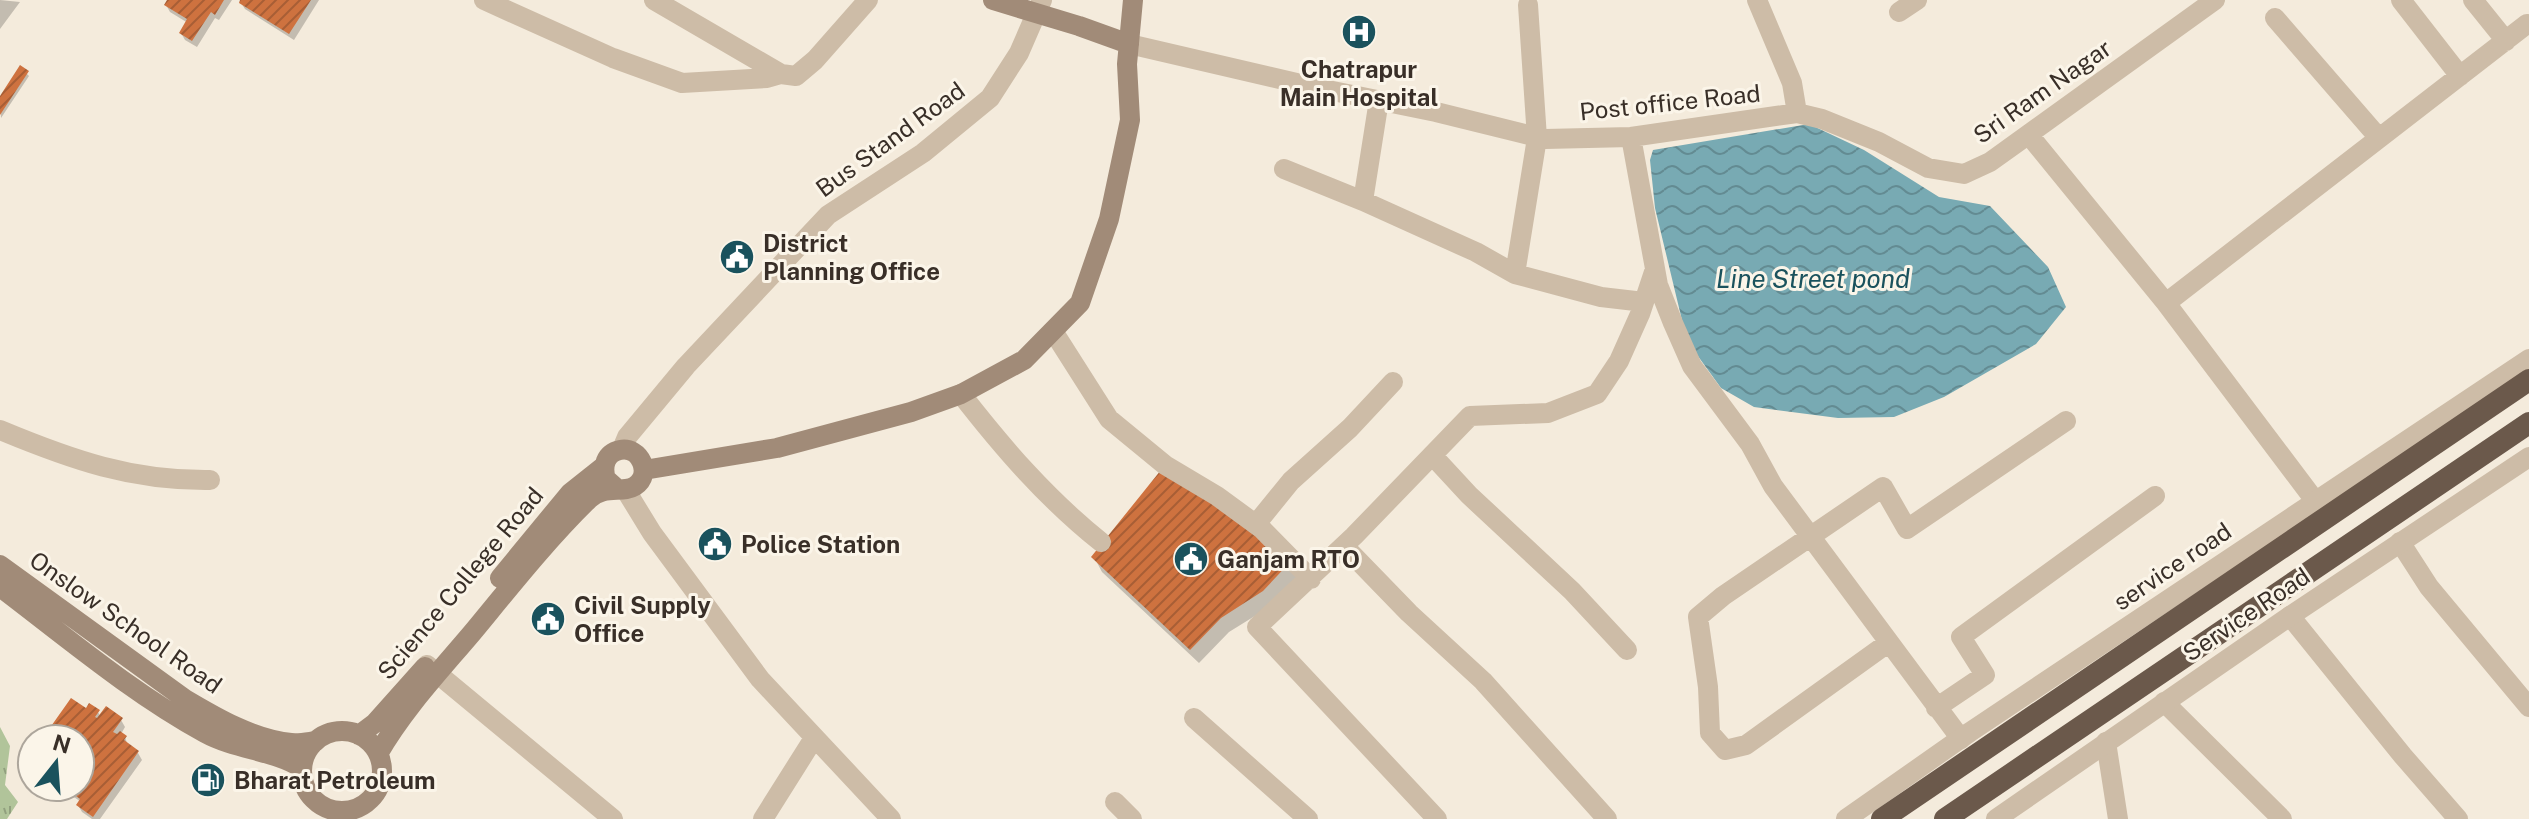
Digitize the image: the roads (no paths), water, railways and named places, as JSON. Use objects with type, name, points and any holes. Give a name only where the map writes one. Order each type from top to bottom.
[{"type":"highway","points":[[1882,819],[2529,380]]},
{"type":"highway","points":[[1945,819],[2529,423]]},
{"type":"main road","name":"Post office Road","points":[[993,0],[1039,6],[1129,44]]},
{"type":"main road","points":[[644,470],[777,448],[911,412],[961,394],[1024,360],[1080,303],[1109,219],[1130,120],[1127,64],[1133,0]]},
{"type":"main road","points":[[622,449],[635,453],[644,470],[639,483],[620,488],[606,479],[604,466],[610,455],[622,449]]},
{"type":"main road","name":"Science College Road","points":[[378,754],[432,669],[570,493],[604,466]]},
{"type":"main road","name":"Science College Road","points":[[359,735],[432,669],[593,495],[620,488]]},
{"type":"main road","name":"Onslow School Road","points":[[0,565],[185,699],[217,718],[247,731],[292,743],[316,741]]},
{"type":"main road","name":"Onslow School Road","points":[[0,587],[175,716],[231,746],[286,758],[302,768]]},
{"type":"main road","points":[[337,732],[359,735],[378,754],[382,766],[381,780],[364,811],[324,812],[306,790],[302,768],[304,758],[316,741],[337,732]]},
{"type":"street","points":[[484,0],[613,58],[682,83],[767,78],[781,74]]},
{"type":"street","points":[[654,0],[781,74],[796,76],[815,60],[868,0]]},
{"type":"street","points":[[1757,0],[1792,83],[1797,113]]},
{"type":"street","points":[[1899,12],[1917,0]]},
{"type":"street","name":"Sri Ram Nagar","points":[[1797,113],[1822,119],[1879,142],[1928,168],[1964,174],[1990,162],[2029,135],[2215,0]]},
{"type":"street","points":[[2401,0],[2460,76]]},
{"type":"street","points":[[2473,0],[2506,41]]},
{"type":"street","points":[[1515,274],[1537,138],[1528,5]]},
{"type":"street","name":"Bus Stand Road","points":[[622,449],[627,437],[686,366],[828,215],[923,153],[990,98],[1019,53],[1039,6]]},
{"type":"street","points":[[2275,18],[2379,138]]},
{"type":"street","points":[[2166,303],[2527,24]]},
{"type":"street","name":"Post office Road","points":[[1129,44],[1537,138],[1631,137],[1797,113]]},
{"type":"street","points":[[1363,201],[1379,100]]},
{"type":"street","points":[[2029,135],[2166,303],[2316,502]]},
{"type":"street","points":[[1631,137],[1658,285],[1692,366],[1750,444],[1773,486],[1961,739]]},
{"type":"street","points":[[1284,169],[1476,252],[1515,274],[1601,297],[1644,302]]},
{"type":"street","points":[[1437,819],[1257,627],[1311,579],[1470,416],[1548,413],[1597,394],[1619,361],[1655,269]]},
{"type":"street","points":[[1053,331],[1109,419],[1165,465],[1256,524],[1311,579]]},
{"type":"street","name":"service road","points":[[1846,819],[2529,359]]},
{"type":"street","points":[[1256,524],[1291,481],[1350,428],[1393,382]]},
{"type":"street","points":[[961,394],[1028,475],[1075,522],[1101,542]]},
{"type":"street","points":[[1888,643],[1746,745],[1725,750],[1710,733],[1708,687],[1698,617],[1723,596],[1883,487],[1907,529],[2066,421]]},
{"type":"street","points":[[0,430],[132,475],[170,481],[210,480]]},
{"type":"street","points":[[1432,455],[1479,505],[1572,591],[1627,650]]},
{"type":"street","name":"Service Road","points":[[1996,819],[2290,616],[2529,457]]},
{"type":"street","points":[[620,488],[760,679],[891,819]]},
{"type":"street","points":[[1936,708],[1985,675],[1961,637],[2155,496]]},
{"type":"street","points":[[2400,542],[2429,587],[2529,707]]},
{"type":"street","points":[[1344,546],[1409,613],[1483,681],[1607,819]]},
{"type":"street","points":[[2290,616],[2458,819]]},
{"type":"street","points":[[432,669],[613,819]]},
{"type":"street","points":[[2164,702],[2282,819]]},
{"type":"street","points":[[1194,718],[1308,819]]},
{"type":"street","points":[[763,819],[814,738]]},
{"type":"street","points":[[2106,742],[2118,819]]},
{"type":"street","points":[[1115,802],[1132,819]]},
{"type":"water","name":"Line Street pond","points":[[1809,124],[1864,150],[1939,197],[1990,206],[2048,267],[2066,307],[2036,344],[1944,397],[1894,417],[1838,418],[1754,407],[1721,388],[1687,341],[1655,208],[1650,160],[1653,150]]},
{"type":"place","name":"Chatrapur Main Hospital","points":[[1359,32]]},
{"type":"place","name":"District Planning Office","points":[[737,257]]},
{"type":"place","name":"Police Station","points":[[715,544]]},
{"type":"place","name":"Ganjam RTO","points":[[1191,559]]},
{"type":"place","name":"Civil Supply Office","points":[[548,619]]},
{"type":"place","name":"Bharat Petroleum","points":[[208,780]]}]
